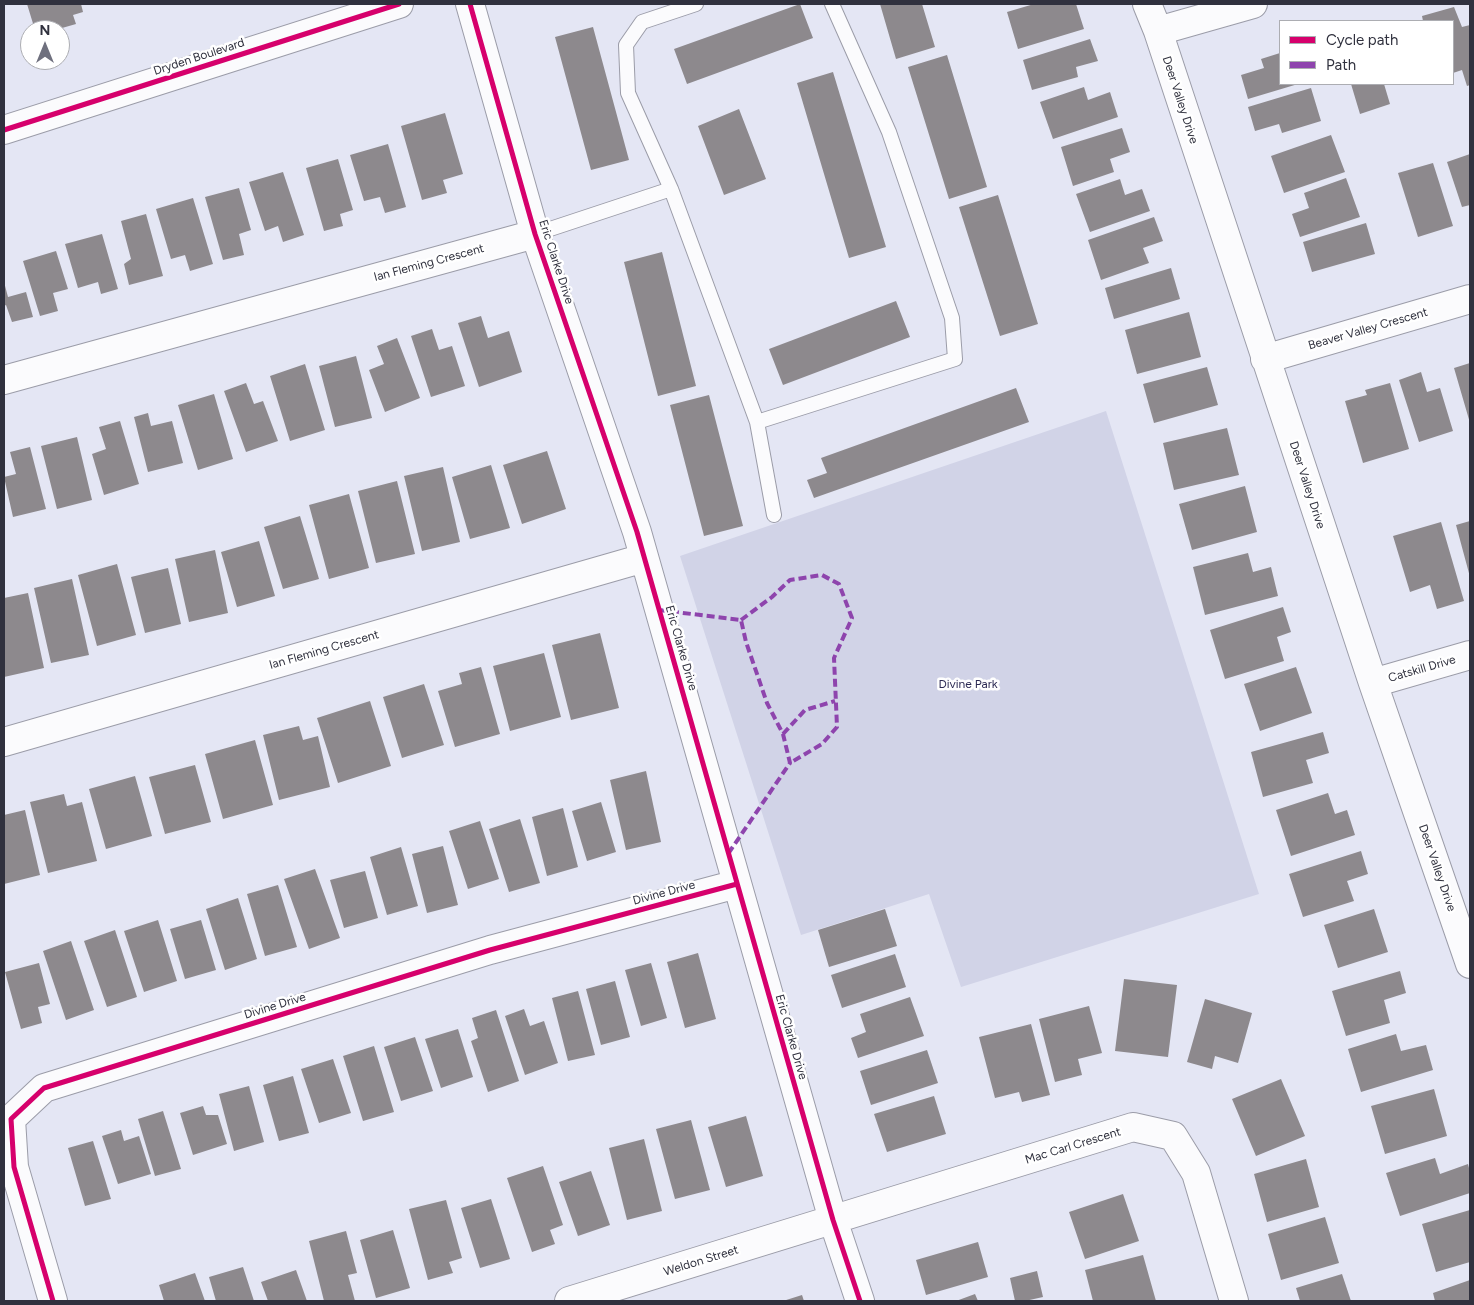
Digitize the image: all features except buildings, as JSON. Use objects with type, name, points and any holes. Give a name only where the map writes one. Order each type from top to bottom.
[{"type":"street","name":"Dryden Boulevard","points":[[4,130],[400,4]]},
{"type":"street","name":"Eric Clarke Drive","points":[[470,4],[536,234],[637,532],[833,1220],[860,1301]]},
{"type":"street","name":"Deer Valley Drive","points":[[1147,4],[1158,31],[1373,683],[1470,964]]},
{"type":"street","points":[[1158,31],[1253,4]]},
{"type":"street","name":"Ian Fleming Crescent","points":[[4,380],[536,234]]},
{"type":"street","name":"Beaver Valley Crescent","points":[[1266,360],[1470,299]]},
{"type":"street","name":"Ian Fleming Crescent","points":[[4,742],[644,558]]},
{"type":"street","name":"Catskill Drive","points":[[1373,683],[1470,655]]},
{"type":"street","name":"Divine Drive","points":[[53,1301],[14,1167],[11,1119],[44,1088],[490,950],[737,884]]},
{"type":"street","name":"Mac Carl Crescent","points":[[833,1220],[1133,1127],[1172,1136],[1196,1173],[1234,1301]]},
{"type":"street","name":"Weldon Street","points":[[569,1301],[833,1220]]},
{"type":"lane","points":[[696,4],[642,22],[626,45],[628,93],[671,189],[756,422],[774,515]]},
{"type":"lane","points":[[756,422],[955,359],[952,318],[892,142],[832,4]]},
{"type":"lane","points":[[536,234],[671,189]]},
{"type":"green space","name":"Divine Park","points":[[1106,411],[1259,894],[961,987],[929,894],[801,935],[680,556]]},
{"type":"marked path","points":[[741,620],[772,597],[790,580],[822,575],[839,584],[852,618],[834,658],[837,727],[822,744],[790,763]]},
{"type":"marked path","points":[[659,610],[741,620],[746,642],[767,703],[783,734],[790,763],[728,854]]},
{"type":"marked path","points":[[783,734],[805,710],[835,701]]},
{"type":"cycle path","points":[[4,130],[399,4]]},
{"type":"cycle path","points":[[470,4],[535,234],[637,532],[833,1220],[860,1301]]},
{"type":"cycle path","points":[[53,1301],[14,1167],[11,1119],[44,1088],[490,950],[737,884]]}]
